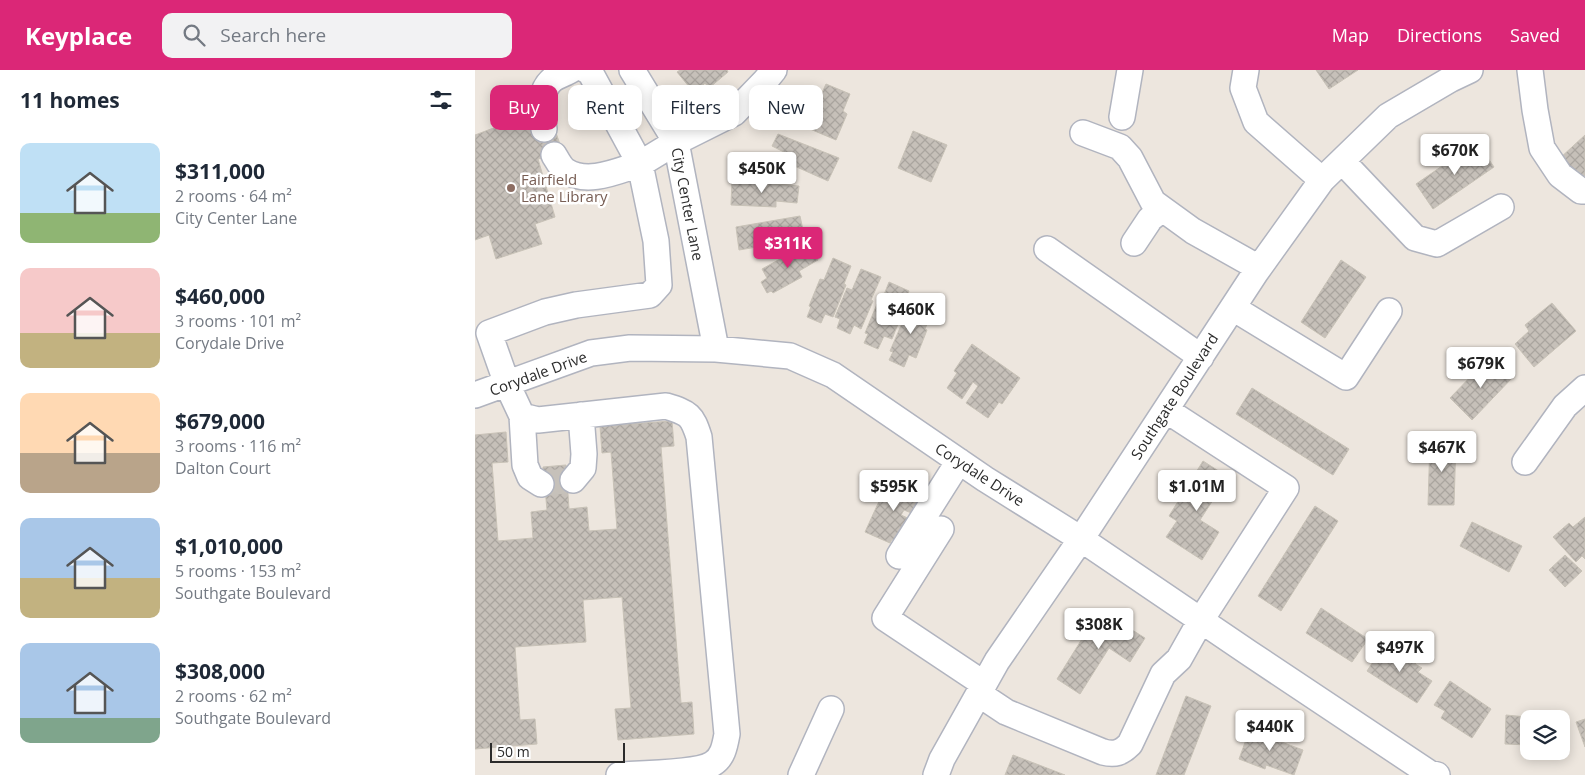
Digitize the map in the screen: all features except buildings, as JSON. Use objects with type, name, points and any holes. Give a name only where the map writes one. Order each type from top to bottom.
[{"type":"street","points":[[549,85],[553,80],[571,70]]},
{"type":"street","points":[[541,484],[531,477],[525,465],[522,416],[482,335],[545,312],[576,305],[650,295],[659,285],[656,241],[640,164],[590,72],[586,70]]},
{"type":"street","name":"City Center Lane","points":[[632,70],[676,142],[716,349]]},
{"type":"street","points":[[554,155],[565,170],[581,176],[599,176],[640,164],[676,142],[734,113],[774,70]]},
{"type":"street","points":[[1122,117],[1130,70]]},
{"type":"street","points":[[1246,70],[1243,88],[1256,122],[1322,180]]},
{"type":"street","name":"Southgate Boulevard","points":[[936,775],[942,759],[997,660],[1081,538],[1259,268],[1322,180],[1388,116],[1470,70]]},
{"type":"street","points":[[1530,70],[1542,148],[1560,175],[1581,191],[1585,191]]},
{"type":"street","points":[[1083,133],[1120,147],[1130,158],[1153,202],[1162,210],[1193,231],[1259,268]]},
{"type":"street","points":[[1342,161],[1415,238],[1437,244],[1501,207]]},
{"type":"street","points":[[1134,243],[1150,219],[1162,210]]},
{"type":"street","points":[[1047,250],[1201,357]]},
{"type":"street","points":[[1233,308],[1346,377],[1389,311]]},
{"type":"street","name":"Corydale Drive","points":[[475,396],[591,353],[631,348],[716,349],[790,356],[833,375],[959,461],[1081,538],[1432,774]]},
{"type":"street","points":[[1525,462],[1565,406],[1585,388]]},
{"type":"street","points":[[522,416],[538,420],[666,406],[682,411],[694,420],[699,437],[727,734],[723,752],[712,764],[693,769],[619,775]]},
{"type":"street","points":[[941,528],[885,618],[981,689],[1006,712],[1103,752],[1113,755],[1123,751],[1130,744],[1163,674],[1179,659],[1201,620],[1286,488],[1165,410]]},
{"type":"street","points":[[573,480],[583,468],[584,454],[581,416]]},
{"type":"street","points":[[899,556],[959,461]]},
{"type":"street","points":[[801,775],[831,709]]},
{"type":"tunnel","points":[[541,484],[573,480]]},
{"type":"place","name":"Fairfield Lane Library","points":[[511,188]]}]
